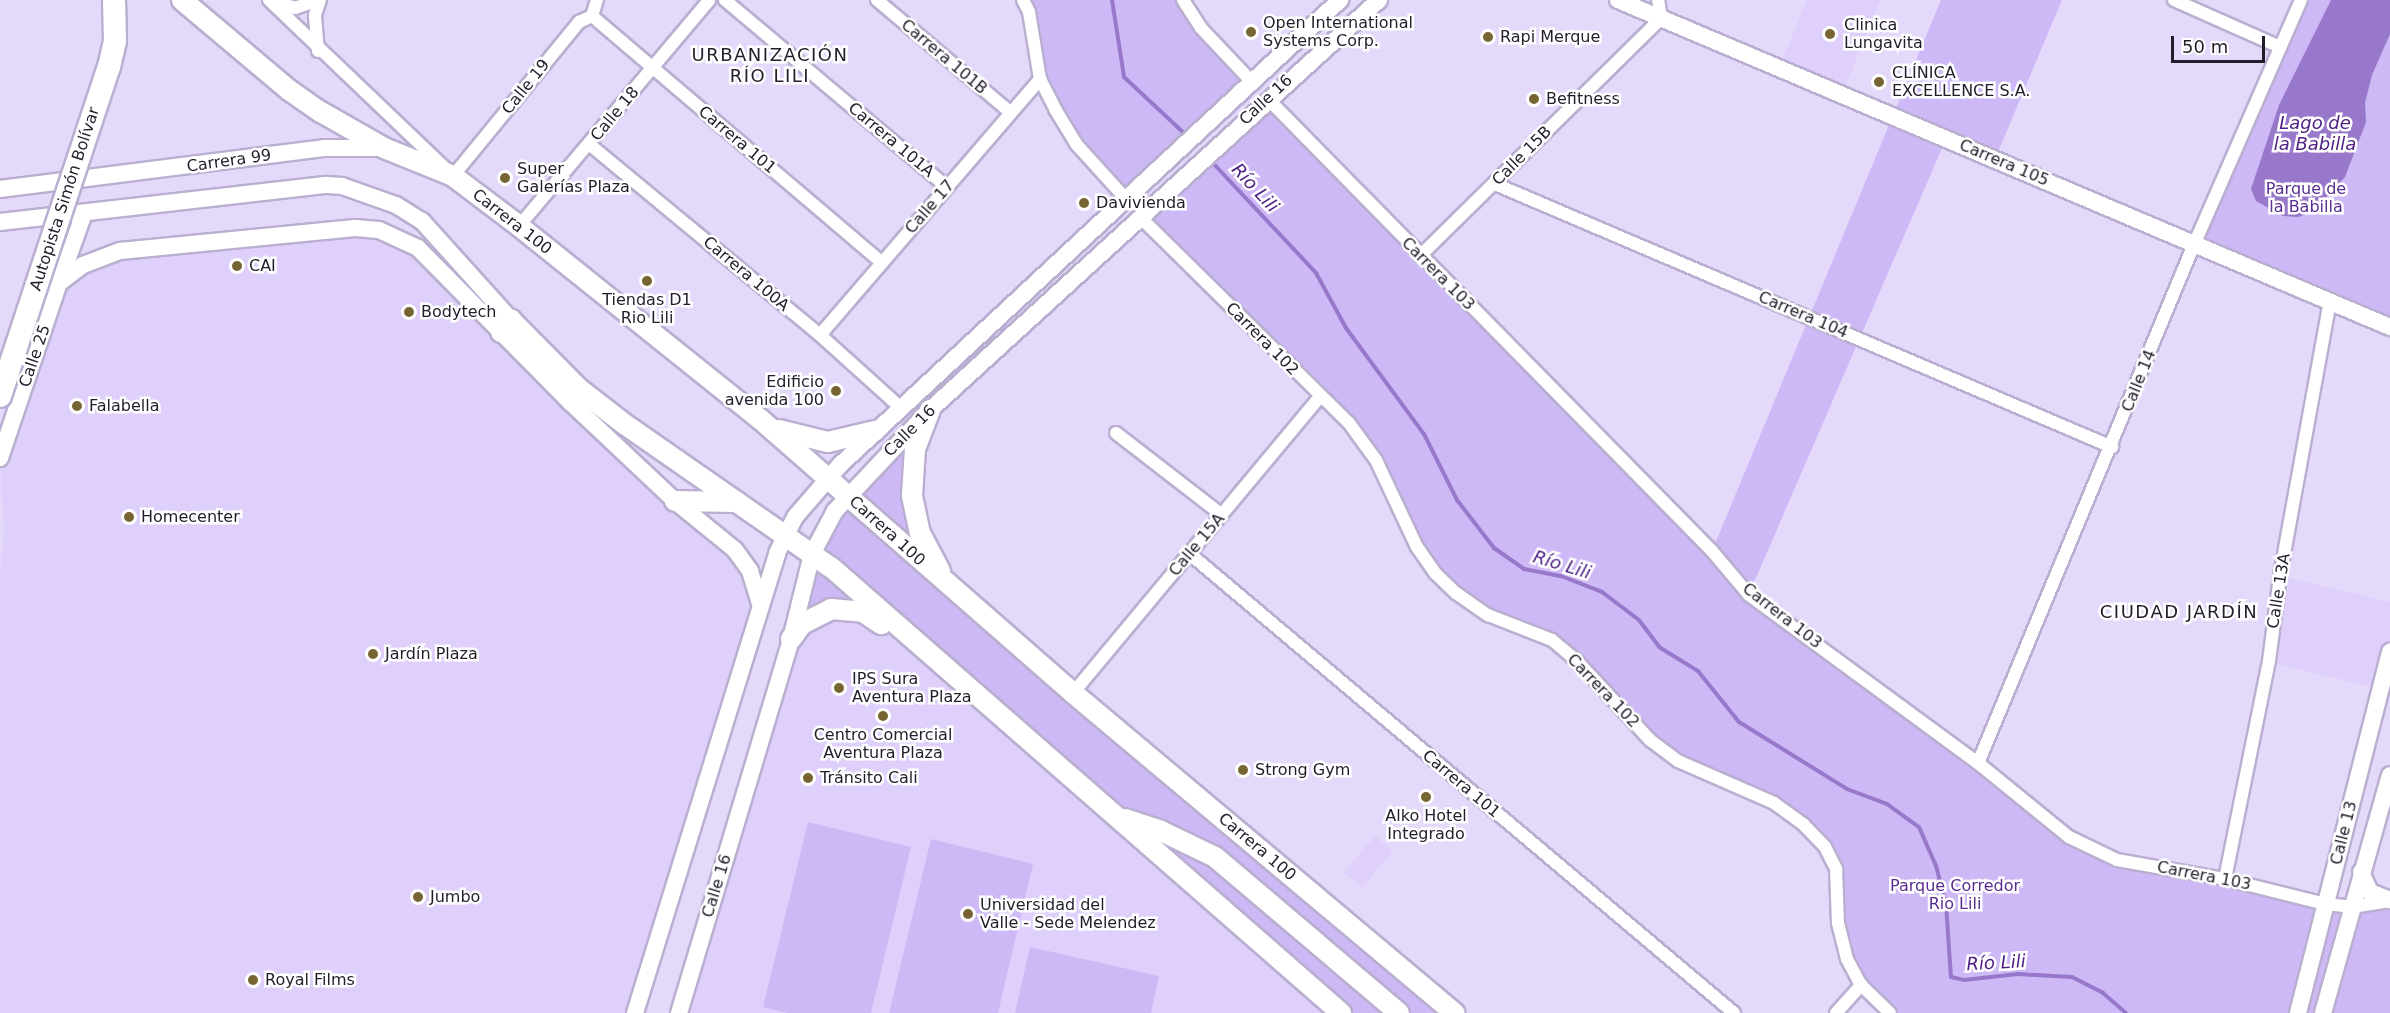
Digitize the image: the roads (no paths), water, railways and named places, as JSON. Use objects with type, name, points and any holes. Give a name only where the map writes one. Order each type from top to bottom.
[{"type":"highway","name":"Autopista Simón Bolívar","points":[[0,396],[109,67],[115,41],[114,0]]},
{"type":"main road","points":[[182,0],[289,90],[384,148]]},
{"type":"main road","name":"Calle 16","points":[[635,1013],[785,536],[827,478],[875,431],[1340,0]]},
{"type":"main road","name":"Calle 16","points":[[679,1013],[791,639],[812,554],[820,534],[847,496],[930,410],[1181,178],[1379,0]]},
{"type":"main road","name":"Carrera 105","points":[[1618,0],[2390,327]]},
{"type":"main road","name":"Carrera 99","points":[[0,189],[325,148],[384,148],[453,176]]},
{"type":"main road","name":"Carrera 100","points":[[453,176],[760,419],[1073,693],[1455,1013]]},
{"type":"main road","name":"Carrera 99","points":[[0,222],[327,185],[370,194],[422,221],[506,326]]},
{"type":"main road","name":"Calle 25","points":[[0,458],[84,213]]},
{"type":"main road","points":[[59,283],[83,265],[120,251],[366,228],[401,238],[418,248],[578,388],[812,554],[1341,1013]]},
{"type":"main road","points":[[506,326],[675,501],[735,550],[750,571],[761,607]]},
{"type":"main road","points":[[930,410],[915,448],[912,496],[920,533],[949,586]]},
{"type":"main road","points":[[760,419],[781,431],[812,440],[844,441],[875,431]]},
{"type":"main road","points":[[675,501],[737,502]]},
{"type":"main road","points":[[791,639],[813,616],[831,609],[849,608],[875,620],[941,667]]},
{"type":"main road","name":"Calle 13","points":[[2298,1013],[2390,652]]},
{"type":"main road","name":"Calle 13","points":[[2323,1013],[2390,774]]},
{"type":"main road","points":[[1117,817],[1161,831],[1215,858],[1399,1013]]},
{"type":"main road","points":[[2361,872],[2370,892],[2390,901]]},
{"type":"street","points":[[270,0],[295,8],[319,0]]},
{"type":"street","name":"Carrera 100","points":[[270,0],[318,51],[453,176]]},
{"type":"street","points":[[318,51],[315,15],[319,0]]},
{"type":"street","points":[[592,16],[597,0]]},
{"type":"street","name":"Calle 18","points":[[519,226],[709,0]]},
{"type":"street","name":"Carrera 101A","points":[[725,0],[947,187]]},
{"type":"street","name":"Carrera 101B","points":[[877,0],[1011,113]]},
{"type":"street","points":[[1023,0],[1040,79],[1077,145],[1126,199]]},
{"type":"street","points":[[1183,0],[1209,37],[1252,82]]},
{"type":"street","points":[[1658,0],[1661,18]]},
{"type":"street","points":[[2174,0],[2280,47]]},
{"type":"street","name":"Calle 14","points":[[1978,763],[2112,447],[2194,244],[2301,0]]},
{"type":"street","name":"Carrera 101","points":[[592,16],[882,263]]},
{"type":"street","name":"Calle 19","points":[[453,176],[579,22],[592,16]]},
{"type":"street","name":"Calle 15B","points":[[1420,256],[1661,18]]},
{"type":"street","name":"Calle 17","points":[[820,335],[1040,79]]},
{"type":"street","name":"Carrera 103","points":[[1268,99],[1712,551],[1749,594],[1978,763],[2069,837],[2117,860],[2225,879],[2325,904],[2352,907],[2390,901]]},
{"type":"street","name":"Carrera 100A","points":[[589,144],[820,335],[901,408]]},
{"type":"street","name":"Carrera 104","points":[[1495,183],[2112,447]]},
{"type":"street","name":"Carrera 102","points":[[1140,217],[1320,397],[1349,423],[1376,460],[1417,547],[1435,573],[1456,593],[1488,615],[1552,640],[1578,662],[1650,740],[1678,761],[1774,803],[1803,824],[1825,846],[1836,869],[1838,922],[1847,959],[1862,985],[1890,1013]]},
{"type":"street","name":"Calle 13A","points":[[2225,879],[2268,662],[2280,576],[2330,302]]},
{"type":"street","name":"Calle 15A","points":[[1073,693],[1320,397]]},
{"type":"street","points":[[1116,433],[1222,515]]},
{"type":"street","name":"Carrera 101","points":[[1190,554],[1734,1013]]},
{"type":"street","points":[[1836,1013],[1862,985]]},
{"type":"water","name":"Lago de la Babilla","points":[[2331,0],[2390,0],[2390,34],[2372,75],[2365,103],[2366,122],[2345,177],[2312,212],[2298,217],[2283,216],[2256,201],[2251,189],[2279,105]]},
{"type":"waterway","name":"Río Lili","points":[[1112,0],[1124,77],[1187,136]]},
{"type":"waterway","name":"Río Lili","points":[[1211,161],[1316,273],[1346,328],[1424,434],[1457,500],[1494,548],[1524,569],[1561,576],[1602,592],[1639,620],[1659,647],[1698,671],[1739,722],[1847,789],[1887,804],[1919,827],[1936,866],[1946,904],[1951,977],[1964,980],[2018,974],[2072,977],[2103,993],[2126,1013]]},
{"type":"place","name":"Open International Systems Corp.","points":[[1251,32]]},
{"type":"place","name":"Clinica Lungavita","points":[[1830,34]]},
{"type":"place","name":"Rapi Merque","points":[[1488,37]]},
{"type":"place","name":"CLÍNICA EXCELLENCE S.A.","points":[[1879,82]]},
{"type":"place","name":"Befitness","points":[[1534,99]]},
{"type":"place","name":"Super Galerías Plaza","points":[[505,178]]},
{"type":"place","name":"Davivienda","points":[[1084,203]]},
{"type":"place","name":"CAI","points":[[237,266]]},
{"type":"place","name":"Tiendas D1 Rio Lili","points":[[647,281]]},
{"type":"place","name":"Bodytech","points":[[409,312]]},
{"type":"place","name":"Edificio avenida 100","points":[[836,391]]},
{"type":"place","name":"Falabella","points":[[77,406]]},
{"type":"place","name":"Homecenter","points":[[129,517]]},
{"type":"place","name":"Jardín Plaza","points":[[373,654]]},
{"type":"place","name":"IPS Sura Aventura Plaza","points":[[839,688]]},
{"type":"place","name":"Centro Comercial Aventura Plaza","points":[[883,716]]},
{"type":"place","name":"Strong Gym","points":[[1243,770]]},
{"type":"place","name":"Tránsito Cali","points":[[808,778]]},
{"type":"place","name":"Alko Hotel Integrado","points":[[1426,797]]},
{"type":"place","name":"Jumbo","points":[[418,897]]},
{"type":"place","name":"Universidad del Valle - Sede Melendez","points":[[968,914]]},
{"type":"place","name":"Royal Films","points":[[253,980]]},
{"type":"district","name":"URBANIZACIÓN RÍO LILI","points":[[770,66]]},
{"type":"district","name":"CIUDAD JARDÍN","points":[[2179,612]]},
{"type":"park label","name":"Parque de la Babilla","points":[[2306,198]]},
{"type":"park label","name":"Parque Corredor Rio Lili","points":[[1955,895]]}]
